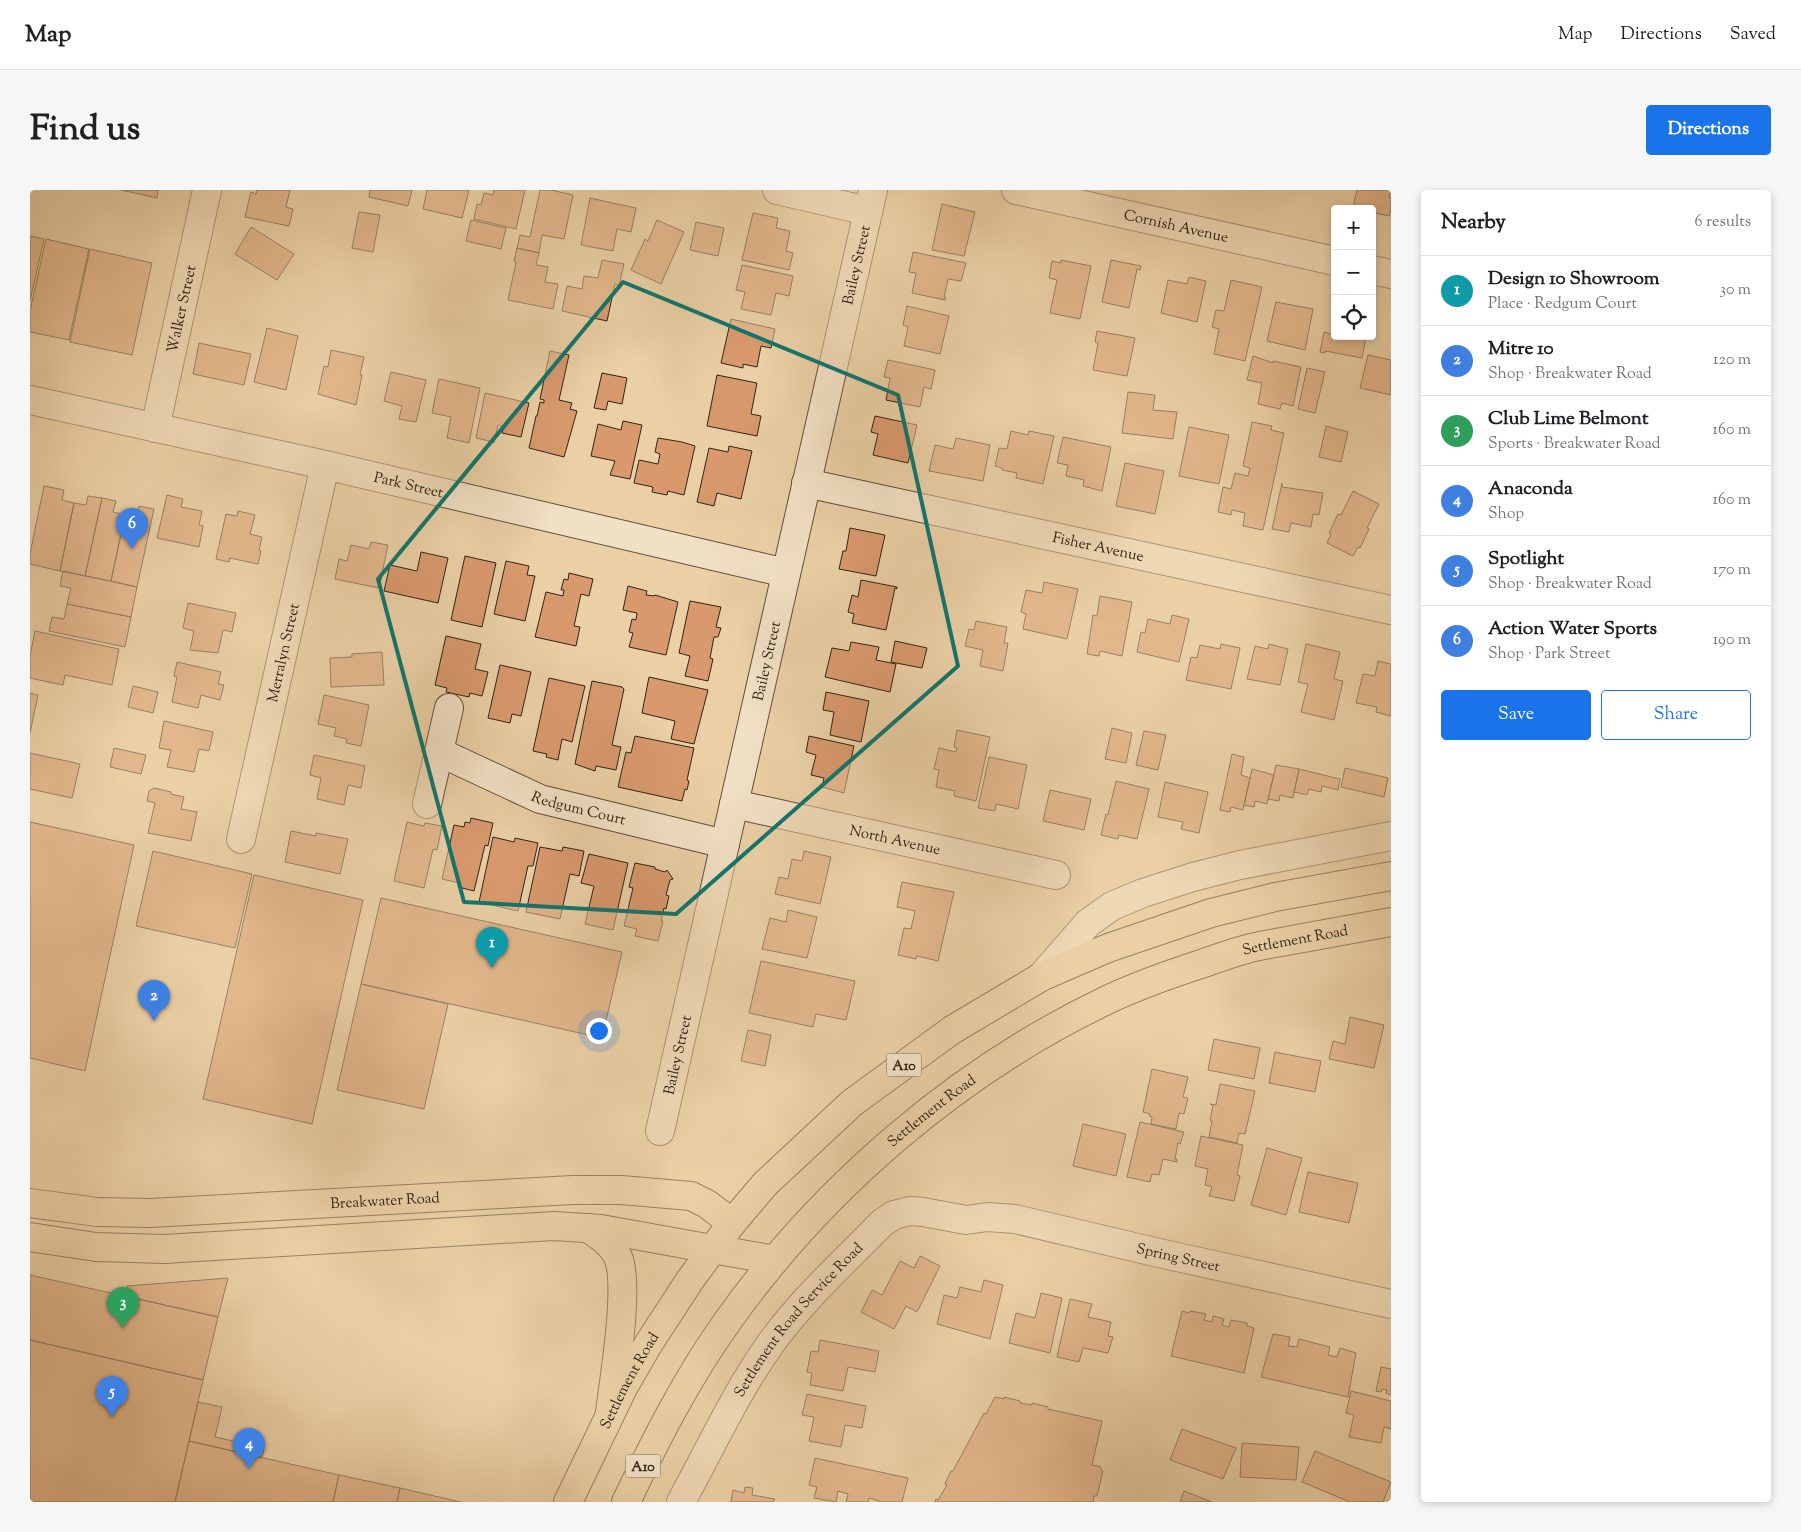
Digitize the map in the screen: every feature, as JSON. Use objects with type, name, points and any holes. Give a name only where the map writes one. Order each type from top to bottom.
[{"type":"main road","name":"Settlement Road","points":[[568,1502],[610,1412],[636,1365],[663,1321],[712,1250],[732,1223],[778,1170],[852,1103],[952,1030],[1041,977],[1108,948],[1211,913],[1275,897],[1391,876]]},
{"type":"main road","name":"Settlement Road","points":[[626,1502],[661,1431],[697,1367],[731,1316],[774,1260],[843,1186],[903,1132],[981,1074],[1075,1016],[1106,1000],[1148,983],[1247,949],[1391,922]]},
{"type":"main road","name":"Breakwater Road","points":[[30,1203],[97,1212],[150,1213],[573,1190],[645,1191],[694,1197],[707,1204],[732,1223],[774,1260]]},
{"type":"main road","points":[[360,1203],[360,1237]]},
{"type":"main road","points":[[30,1237],[96,1247],[150,1249],[535,1227],[588,1228],[632,1234],[774,1260]]},
{"type":"main road","points":[[588,1228],[605,1240],[615,1251],[621,1270],[622,1306],[610,1412]]},
{"type":"street","name":"Walker Street","points":[[155,428],[207,190]]},
{"type":"street","points":[[777,190],[871,201]]},
{"type":"street","name":"Cornish Avenue","points":[[1016,190],[1331,260]]},
{"type":"street","name":"Bailey Street","points":[[660,1131],[871,201]]},
{"type":"street","points":[[1376,271],[1391,274]]},
{"type":"street","name":"Park Street","points":[[30,400],[326,465],[786,573]]},
{"type":"street","name":"Merralyn Street","points":[[241,839],[326,465]]},
{"type":"street","name":"Fisher Avenue","points":[[806,483],[1391,610]]},
{"type":"street","points":[[427,804],[449,708]]},
{"type":"street","name":"Redgum Court","points":[[439,752],[540,799],[725,844]]},
{"type":"street","name":"North Avenue","points":[[734,804],[1056,875]]},
{"type":"street","name":"Settlement Road","points":[[1041,977],[1088,923],[1112,906],[1128,899],[1193,877],[1240,865],[1391,836]]},
{"type":"street","name":"Settlement Road Service Road","points":[[681,1502],[744,1385],[772,1342],[793,1315],[882,1223],[894,1215],[910,1211],[966,1220]]},
{"type":"street","name":"Spring Street","points":[[966,1220],[988,1217],[1016,1219],[1159,1253],[1391,1304]]},
{"type":"highlighted area","points":[[623,282],[898,395],[958,666],[676,914],[464,902],[378,579]]},
{"type":"building","points":[[121,190],[158,190],[157,198]]},
{"type":"building","points":[[257,190],[290,190],[286,207],[293,209],[289,226],[245,217],[251,192],[256,194]]},
{"type":"building","points":[[370,190],[412,190],[408,206],[369,197]]},
{"type":"building","points":[[427,190],[469,190],[462,218],[423,209]]},
{"type":"building","points":[[494,190],[525,190],[516,229],[474,219],[477,204],[481,205],[484,193],[493,195]]},
{"type":"building","points":[[540,190],[551,190],[573,195],[564,239],[542,235],[539,253],[517,248],[520,235],[530,237]]},
{"type":"building","points":[[1357,190],[1391,190],[1389,216],[1376,213],[1376,205],[1354,205]]},
{"type":"building","points":[[590,198],[636,208],[631,232],[617,229],[613,251],[581,245]]},
{"type":"building","points":[[942,204],[975,212],[964,256],[932,250]]},
{"type":"building","points":[[359,212],[380,215],[373,252],[352,248]]},
{"type":"building","points":[[753,213],[778,218],[776,228],[790,231],[786,251],[793,253],[789,270],[742,260]]},
{"type":"building","points":[[471,220],[506,228],[501,249],[466,241]]},
{"type":"building","points":[[657,220],[684,232],[661,284],[631,270],[645,239],[648,241]]},
{"type":"building","points":[[696,222],[724,228],[718,256],[690,250]]},
{"type":"building","points":[[251,227],[294,254],[277,280],[235,254]]},
{"type":"building","points":[[30,236],[44,239],[30,301]]},
{"type":"building","points":[[46,239],[89,249],[69,340],[30,332],[30,311]]},
{"type":"building","points":[[517,248],[539,253],[536,265],[548,267],[545,282],[558,284],[553,309],[508,300]]},
{"type":"building","points":[[90,249],[152,263],[132,355],[70,342]]},
{"type":"building","points":[[913,252],[966,263],[961,281],[948,279],[945,300],[912,293],[916,273],[909,272]]},
{"type":"building","points":[[602,260],[624,264],[619,286],[615,284],[607,321],[562,311],[567,286],[582,289],[584,276],[598,278]]},
{"type":"building","points":[[1061,260],[1091,266],[1080,319],[1050,313],[1057,280],[1049,278],[1052,261],[1061,263]]},
{"type":"building","points":[[1111,260],[1141,266],[1140,270],[1137,269],[1129,308],[1102,302]]},
{"type":"building","points":[[742,265],[793,276],[789,296],[776,293],[771,315],[741,309],[745,292],[736,290]]},
{"type":"building","points":[[1189,277],[1206,281],[1197,322],[1161,313],[1168,280],[1187,284]]},
{"type":"building","points":[[1231,280],[1262,287],[1245,361],[1214,354],[1219,329],[1212,327],[1216,310],[1224,311]]},
{"type":"building","points":[[1276,302],[1313,309],[1305,350],[1267,341]]},
{"type":"building","points":[[907,306],[949,316],[940,354],[904,346],[908,327],[903,325]]},
{"type":"building","points":[[731,319],[775,329],[771,348],[761,346],[757,367],[743,364],[743,368],[721,363]]},
{"type":"building","points":[[267,328],[298,336],[286,390],[254,382]]},
{"type":"building","points":[[1097,331],[1135,338],[1127,376],[1093,370],[1098,343],[1095,342]]},
{"type":"building","points":[[1324,332],[1331,334],[1331,340],[1365,340],[1362,358],[1325,351],[1325,353],[1320,352]]},
{"type":"building","points":[[199,343],[251,354],[244,385],[193,374]]},
{"type":"building","points":[[331,350],[364,357],[356,405],[318,394],[324,366],[328,367]]},
{"type":"building","points":[[550,351],[569,355],[559,400],[572,403],[570,409],[577,411],[564,457],[529,448],[540,402],[544,403],[544,400],[540,399]]},
{"type":"building","points":[[1368,355],[1391,360],[1391,395],[1360,388]]},
{"type":"building","points":[[1253,356],[1273,363],[1273,361],[1301,367],[1293,406],[1282,403],[1280,409],[1258,404],[1262,383],[1247,380]]},
{"type":"building","points":[[888,360],[935,370],[931,389],[924,387],[920,407],[886,400],[890,378],[884,377]]},
{"type":"building","points":[[1307,368],[1325,372],[1315,413],[1298,409]]},
{"type":"building","points":[[391,372],[426,380],[416,422],[399,419],[402,406],[384,401]]},
{"type":"building","points":[[602,373],[627,378],[622,404],[608,401],[606,410],[594,408]]},
{"type":"building","points":[[717,375],[757,383],[751,414],[761,416],[757,436],[707,426]]},
{"type":"building","points":[[439,379],[480,388],[469,443],[447,438],[451,417],[432,413]]},
{"type":"building","points":[[1128,392],[1155,395],[1153,410],[1177,412],[1173,439],[1122,433]]},
{"type":"building","points":[[485,393],[529,403],[521,437],[502,433],[504,427],[498,425],[494,442],[476,438]]},
{"type":"building","points":[[875,416],[917,425],[908,463],[873,455],[878,434],[871,432]]},
{"type":"building","points":[[623,421],[642,425],[630,479],[610,475],[615,461],[591,456],[598,424],[621,430]]},
{"type":"building","points":[[1252,422],[1272,426],[1271,430],[1284,433],[1263,530],[1243,526],[1245,513],[1232,510],[1231,515],[1218,512],[1223,487],[1231,489],[1235,473],[1248,476],[1250,468],[1243,466]]},
{"type":"building","points":[[1326,426],[1348,432],[1341,462],[1319,457]]},
{"type":"building","points":[[1189,427],[1229,435],[1219,484],[1179,476]]},
{"type":"building","points":[[1011,431],[1028,435],[1029,431],[1054,436],[1043,484],[1016,478],[1017,473],[1002,470],[1002,468],[995,466],[999,448],[1007,449]]},
{"type":"building","points":[[1063,437],[1111,447],[1102,491],[1083,486],[1084,480],[1066,476],[1068,465],[1057,463]]},
{"type":"building","points":[[658,438],[695,446],[684,495],[668,491],[667,495],[652,492],[653,487],[634,483],[639,460],[658,464],[660,454],[655,452]]},
{"type":"building","points":[[956,438],[990,445],[983,481],[929,471],[935,445],[953,449]]},
{"type":"building","points":[[729,446],[752,451],[741,499],[717,493],[714,506],[697,502],[709,448],[728,452]]},
{"type":"building","points":[[1125,463],[1164,471],[1155,514],[1116,506]]},
{"type":"building","points":[[1282,483],[1282,487],[1323,493],[1319,515],[1313,514],[1311,527],[1291,523],[1289,532],[1272,529]]},
{"type":"building","points":[[44,486],[64,490],[62,500],[74,503],[60,571],[30,564],[30,554]]},
{"type":"building","points":[[1353,491],[1379,504],[1367,528],[1369,529],[1360,548],[1358,547],[1353,556],[1327,543],[1331,534],[1329,533],[1338,514],[1341,515]]},
{"type":"building","points":[[167,495],[183,499],[181,507],[202,511],[199,525],[203,526],[199,547],[157,538]]},
{"type":"building","points":[[88,496],[102,498],[85,576],[60,571],[74,503],[86,505]]},
{"type":"building","points":[[102,498],[116,501],[113,512],[125,515],[111,581],[85,576]]},
{"type":"building","points":[[139,506],[154,509],[137,587],[111,581],[125,515],[136,517]]},
{"type":"building","points":[[238,511],[255,515],[250,534],[262,537],[258,564],[230,558],[229,562],[216,559],[226,514],[237,516]]},
{"type":"building","points":[[850,528],[885,535],[876,576],[839,569],[843,551],[846,551]]},
{"type":"building","points":[[371,542],[388,545],[379,588],[335,579],[339,559],[347,561],[351,545],[369,549]]},
{"type":"building","points":[[421,552],[448,558],[438,603],[384,591],[390,565],[417,571]]},
{"type":"building","points":[[465,556],[496,563],[482,627],[451,620]]},
{"type":"building","points":[[506,561],[529,566],[527,575],[535,576],[525,621],[494,614]]},
{"type":"building","points":[[63,571],[137,587],[131,617],[67,604],[71,588],[60,586]]},
{"type":"building","points":[[569,573],[593,579],[589,596],[581,594],[574,626],[580,627],[576,646],[535,637],[546,592],[563,596],[564,590],[561,590],[564,579],[568,580]]},
{"type":"building","points":[[861,580],[897,587],[897,589],[895,588],[886,630],[852,623],[854,614],[848,612],[852,595],[858,597]]},
{"type":"building","points":[[1044,582],[1078,589],[1067,639],[1023,629],[1026,614],[1021,612],[1026,590],[1042,593]]},
{"type":"building","points":[[628,586],[647,591],[646,595],[655,595],[678,602],[666,655],[629,647],[633,633],[629,632],[632,619],[636,620],[637,613],[623,610]]},
{"type":"building","points":[[1100,596],[1132,602],[1122,656],[1100,651],[1099,656],[1087,654],[1093,615],[1097,616]]},
{"type":"building","points":[[690,601],[721,607],[716,627],[721,628],[718,637],[714,637],[710,658],[713,659],[708,681],[685,676],[690,656],[679,653]]},
{"type":"building","points":[[188,603],[236,613],[232,632],[223,630],[218,653],[190,650],[194,631],[183,628]]},
{"type":"building","points":[[67,604],[131,617],[125,647],[49,631],[52,617],[64,619]]},
{"type":"building","points":[[1172,615],[1189,619],[1179,662],[1137,652],[1141,632],[1145,633],[1148,619],[1170,624]]},
{"type":"building","points":[[976,621],[1007,627],[1004,643],[1008,643],[1003,671],[980,666],[983,650],[965,646],[969,629],[974,630]]},
{"type":"building","points":[[35,631],[119,649],[112,685],[65,675],[63,685],[30,678],[30,656]]},
{"type":"building","points":[[446,636],[481,644],[475,669],[488,672],[482,696],[470,693],[469,697],[446,692],[447,688],[435,685]]},
{"type":"building","points":[[895,641],[927,648],[922,668],[891,662]]},
{"type":"building","points":[[851,642],[879,647],[876,660],[896,664],[890,692],[825,677],[832,648],[849,651]]},
{"type":"building","points":[[1221,644],[1240,648],[1231,689],[1186,680],[1191,657],[1197,658],[1200,645],[1220,649]]},
{"type":"building","points":[[1269,644],[1288,649],[1280,685],[1247,679],[1255,646],[1268,649]]},
{"type":"building","points":[[1306,644],[1340,652],[1334,679],[1343,681],[1334,720],[1301,712],[1308,684],[1298,682]]},
{"type":"building","points":[[382,652],[384,685],[331,687],[330,658],[352,657],[352,654]]},
{"type":"building","points":[[1378,661],[1391,664],[1391,716],[1376,712],[1377,707],[1356,703],[1363,674],[1375,676]]},
{"type":"building","points":[[177,662],[221,672],[218,684],[224,685],[220,700],[201,695],[198,708],[172,702],[177,677],[174,676]]},
{"type":"building","points":[[500,665],[531,672],[521,716],[512,714],[510,723],[488,718]]},
{"type":"building","points":[[649,677],[708,690],[694,744],[671,739],[675,721],[642,713]]},
{"type":"building","points":[[549,678],[585,686],[572,742],[562,739],[558,760],[546,757],[547,754],[533,751]]},
{"type":"building","points":[[592,681],[624,689],[612,745],[621,747],[616,770],[596,766],[595,771],[575,764]]},
{"type":"building","points":[[133,686],[158,692],[153,713],[128,707]]},
{"type":"building","points":[[826,692],[869,701],[861,742],[830,735],[834,712],[823,710]]},
{"type":"building","points":[[30,693],[38,695],[30,733]]},
{"type":"building","points":[[324,695],[369,705],[361,746],[346,743],[347,739],[334,736],[336,728],[318,724]]},
{"type":"building","points":[[164,721],[213,732],[209,751],[199,749],[194,772],[167,767],[171,750],[159,748]]},
{"type":"building","points":[[1112,728],[1132,733],[1126,763],[1105,759]]},
{"type":"building","points":[[957,730],[990,737],[976,801],[954,796],[955,791],[936,787],[939,770],[934,769],[939,748],[956,752],[957,748],[954,747]]},
{"type":"building","points":[[1144,731],[1166,735],[1158,770],[1136,765]]},
{"type":"building","points":[[635,736],[694,748],[687,780],[689,781],[687,790],[685,789],[682,801],[618,787],[626,752],[631,753]]},
{"type":"building","points":[[809,736],[854,746],[844,793],[822,787],[824,778],[811,775],[816,755],[806,752]]},
{"type":"building","points":[[114,748],[146,755],[141,774],[110,767]]},
{"type":"building","points":[[30,753],[80,764],[72,798],[30,789]]},
{"type":"building","points":[[1232,754],[1244,757],[1241,775],[1250,778],[1243,810],[1231,807],[1230,812],[1220,810]]},
{"type":"building","points":[[314,755],[365,766],[361,788],[348,785],[344,805],[317,799],[321,778],[310,775]]},
{"type":"building","points":[[989,757],[1027,765],[1018,809],[996,804],[995,811],[978,808]]},
{"type":"building","points":[[1276,765],[1299,769],[1293,798],[1280,795],[1279,801],[1268,799]]},
{"type":"building","points":[[1345,768],[1388,778],[1384,797],[1341,787]]},
{"type":"building","points":[[1252,769],[1274,775],[1267,804],[1255,801],[1254,807],[1244,805]]},
{"type":"building","points":[[1299,769],[1340,779],[1338,790],[1322,786],[1321,792],[1309,789],[1307,795],[1294,792]]},
{"type":"building","points":[[1116,781],[1149,789],[1137,839],[1119,835],[1118,839],[1101,835]]},
{"type":"building","points":[[1165,782],[1208,792],[1199,833],[1181,829],[1183,822],[1158,817]]},
{"type":"building","points":[[154,788],[184,797],[181,809],[197,812],[191,841],[148,833],[155,803],[147,801],[149,791]]},
{"type":"building","points":[[1050,790],[1091,799],[1084,830],[1043,821]]},
{"type":"building","points":[[471,818],[493,823],[488,846],[485,845],[474,891],[458,887],[459,883],[442,879],[454,825],[464,827],[465,822],[470,823]]},
{"type":"building","points":[[30,822],[134,845],[85,1071],[30,1058]]},
{"type":"building","points":[[407,822],[424,826],[425,823],[442,826],[437,850],[433,849],[424,888],[394,881]]},
{"type":"building","points":[[291,831],[348,839],[340,874],[285,862]]},
{"type":"building","points":[[493,837],[514,842],[515,838],[538,843],[533,866],[528,866],[518,911],[479,902]]},
{"type":"building","points":[[540,847],[562,851],[563,847],[584,851],[579,876],[570,874],[560,919],[526,912]]},
{"type":"building","points":[[153,851],[252,874],[235,948],[136,926]]},
{"type":"building","points":[[804,851],[831,857],[820,904],[775,894],[779,877],[788,879],[792,859],[802,861]]},
{"type":"building","points":[[589,854],[628,863],[613,930],[585,924],[594,886],[581,883]]},
{"type":"building","points":[[635,863],[655,867],[655,869],[665,872],[667,870],[673,879],[670,880],[666,895],[669,896],[666,909],[664,908],[658,941],[635,936],[637,929],[624,926],[633,888],[629,887]]},
{"type":"building","points":[[254,875],[363,900],[312,1124],[203,1099]]},
{"type":"building","points":[[902,882],[954,892],[938,961],[917,956],[916,959],[898,955],[904,928],[911,929],[915,911],[897,907]]},
{"type":"building","points":[[381,898],[622,952],[602,1038],[361,984]]},
{"type":"building","points":[[788,910],[817,917],[807,958],[762,949],[770,918],[786,922]]},
{"type":"building","points":[[761,961],[855,981],[846,1020],[816,1014],[813,1027],[749,1013]]},
{"type":"building","points":[[361,984],[448,1004],[424,1109],[337,1090]]},
{"type":"building","points":[[1350,1017],[1384,1025],[1374,1068],[1329,1059],[1333,1041],[1345,1044]]},
{"type":"building","points":[[748,1030],[771,1035],[765,1066],[741,1061]]},
{"type":"building","points":[[1214,1039],[1260,1048],[1254,1079],[1208,1070]]},
{"type":"building","points":[[1275,1052],[1321,1061],[1315,1092],[1269,1083]]},
{"type":"building","points":[[1152,1069],[1188,1077],[1183,1097],[1188,1098],[1184,1114],[1179,1113],[1176,1129],[1151,1124],[1152,1117],[1149,1116],[1150,1114],[1143,1112]]},
{"type":"building","points":[[1220,1084],[1255,1091],[1245,1134],[1239,1133],[1237,1143],[1209,1137],[1213,1105],[1210,1104],[1216,1105]]},
{"type":"building","points":[[1140,1122],[1184,1132],[1180,1144],[1178,1143],[1175,1159],[1177,1159],[1177,1162],[1163,1159],[1159,1175],[1152,1174],[1150,1182],[1127,1177]]},
{"type":"building","points":[[1083,1124],[1126,1134],[1116,1176],[1073,1166]]},
{"type":"building","points":[[1201,1136],[1243,1145],[1237,1175],[1240,1176],[1234,1201],[1209,1196],[1212,1187],[1205,1185],[1208,1169],[1195,1166]]},
{"type":"building","points":[[1267,1148],[1302,1158],[1286,1215],[1251,1205]]},
{"type":"building","points":[[1308,1172],[1358,1183],[1349,1223],[1299,1212]]},
{"type":"building","points":[[920,1256],[940,1266],[917,1312],[906,1306],[894,1329],[861,1312],[872,1290],[882,1295],[900,1261],[914,1268]]},
{"type":"building","points":[[30,1275],[218,1317],[203,1380],[30,1340]]},
{"type":"building","points":[[228,1278],[218,1317],[125,1296],[127,1286]]},
{"type":"building","points":[[984,1280],[1003,1285],[990,1339],[937,1324],[944,1295],[957,1298],[960,1287],[981,1292]]},
{"type":"building","points":[[1041,1293],[1062,1298],[1050,1353],[1009,1343],[1016,1313],[1035,1318]]},
{"type":"building","points":[[1070,1299],[1092,1304],[1088,1317],[1111,1322],[1108,1336],[1113,1337],[1108,1353],[1083,1348],[1079,1362],[1057,1357]]},
{"type":"building","points":[[1182,1311],[1206,1314],[1204,1320],[1212,1322],[1213,1316],[1224,1319],[1222,1325],[1229,1327],[1231,1320],[1247,1323],[1247,1326],[1254,1328],[1244,1373],[1171,1356]]},
{"type":"building","points":[[1273,1334],[1290,1337],[1288,1346],[1297,1347],[1299,1339],[1330,1347],[1328,1355],[1337,1357],[1340,1348],[1356,1353],[1348,1397],[1261,1377]]},
{"type":"building","points":[[30,1340],[203,1380],[175,1502],[30,1502]]},
{"type":"building","points":[[820,1340],[879,1351],[875,1372],[848,1367],[843,1391],[810,1385],[812,1373],[807,1372],[811,1351],[818,1352]]},
{"type":"building","points":[[1381,1367],[1391,1369],[1391,1395],[1386,1393],[1387,1390],[1376,1391]]},
{"type":"building","points":[[1351,1391],[1391,1401],[1391,1429],[1384,1427],[1381,1443],[1349,1437],[1354,1415],[1346,1413]]},
{"type":"building","points":[[807,1394],[866,1406],[862,1428],[845,1425],[841,1447],[809,1441],[814,1417],[802,1415]]},
{"type":"building","points":[[995,1397],[1004,1399],[1004,1397],[1032,1405],[1032,1403],[1048,1407],[1048,1409],[1102,1421],[1092,1465],[1101,1467],[1103,1471],[1097,1496],[1094,1496],[1093,1502],[935,1502],[947,1485],[945,1484],[951,1471],[953,1471],[984,1413],[986,1414]]},
{"type":"building","points":[[198,1402],[222,1407],[215,1437],[264,1448],[262,1458],[189,1441]]},
{"type":"building","points":[[1182,1429],[1236,1448],[1223,1479],[1170,1460]]},
{"type":"building","points":[[189,1441],[339,1475],[333,1502],[175,1502]]},
{"type":"building","points":[[1242,1443],[1299,1447],[1296,1480],[1240,1477]]},
{"type":"building","points":[[1315,1451],[1391,1482],[1383,1502],[1350,1502],[1302,1482]]},
{"type":"building","points":[[815,1458],[908,1478],[902,1502],[878,1502],[869,1498],[868,1502],[846,1502],[848,1494],[838,1491],[836,1502],[814,1498],[817,1487],[809,1485]]},
{"type":"building","points":[[339,1475],[400,1488],[397,1502],[333,1502]]},
{"type":"building","points":[[745,1487],[753,1488],[752,1495],[775,1499],[773,1502],[731,1502],[733,1490],[744,1493]]},
{"type":"building","points":[[400,1488],[443,1498],[460,1502],[397,1502]]},
{"type":"building","points":[[1184,1491],[1212,1502],[1180,1502]]},
{"type":"place","name":"Action Water Sports","points":[[132,549]]},
{"type":"place","name":"Design 10 Showroom","points":[[492,968]]},
{"type":"place","name":"Mitre 10","points":[[154,1021]]},
{"type":"place","name":"Club Lime Belmont","points":[[123,1328]]},
{"type":"place","name":"Spotlight","points":[[112,1417]]},
{"type":"place","name":"Anaconda","points":[[249,1469]]}]
